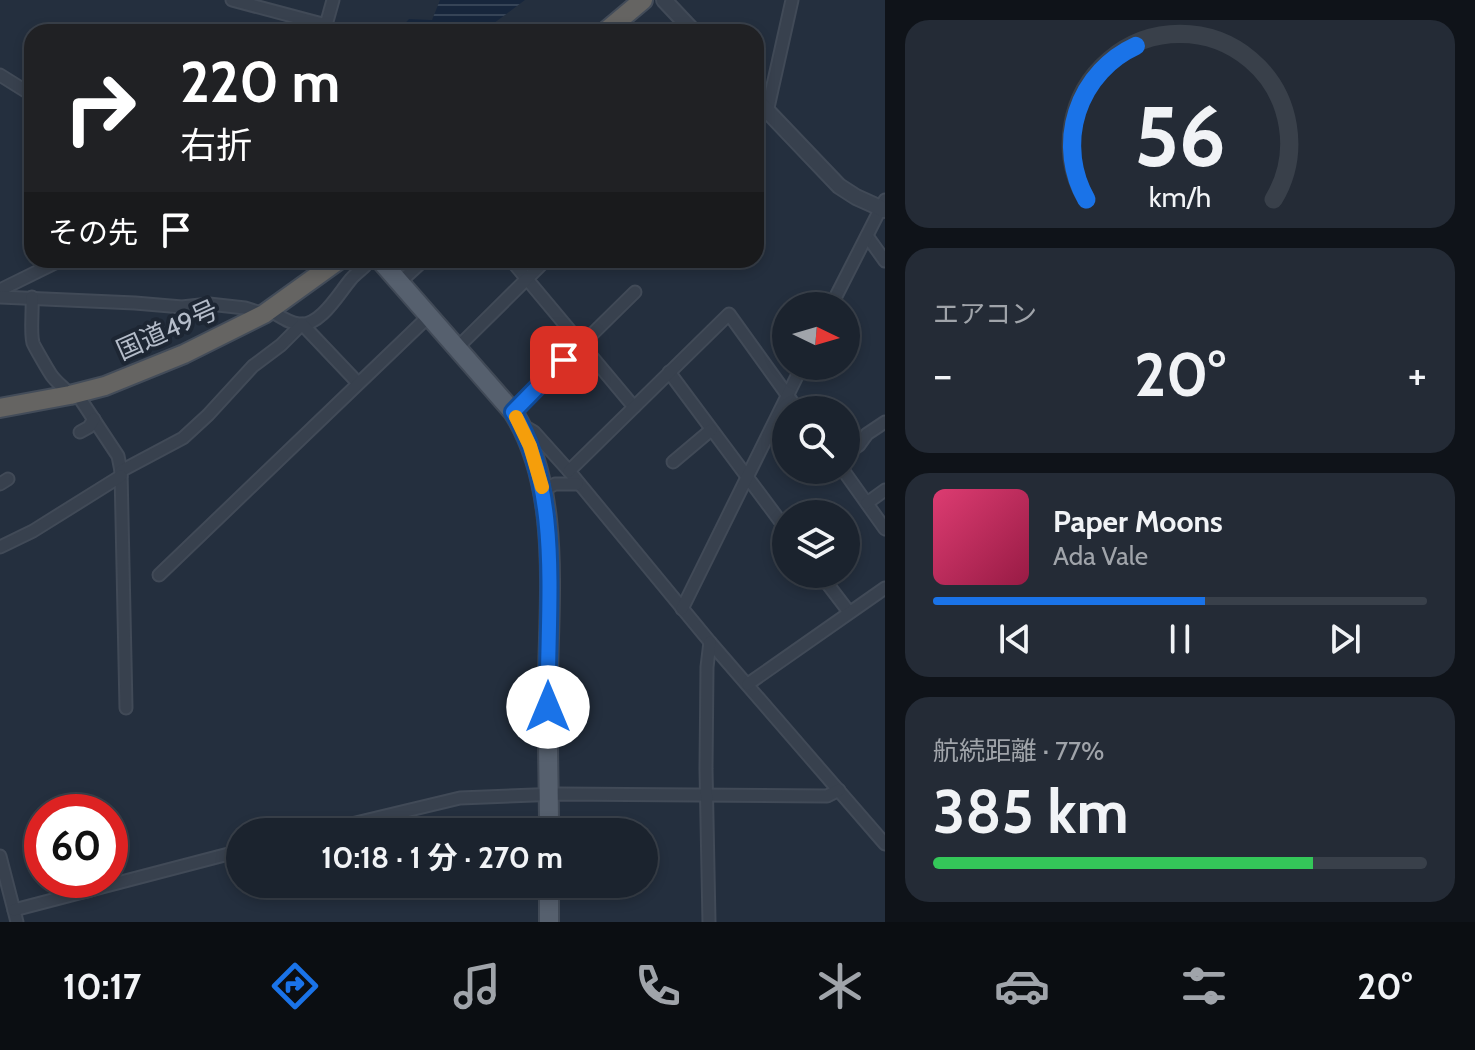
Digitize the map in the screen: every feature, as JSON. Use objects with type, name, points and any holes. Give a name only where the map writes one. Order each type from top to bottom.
[{"type":"highway","points":[[614,24],[642,0]]},
{"type":"highway","name":"国道49号","points":[[0,408],[74,394],[128,378],[172,360],[266,312],[328,268]]},
{"type":"main road","points":[[379,268],[400,282],[517,418],[530,446],[546,514],[549,818]]},
{"type":"main road","points":[[549,898],[549,922]]},
{"type":"street","points":[[232,0],[322,24]]},
{"type":"street","points":[[326,24],[333,0]]},
{"type":"street","points":[[664,0],[686,24]]},
{"type":"street","points":[[767,112],[792,0]]},
{"type":"street","points":[[0,75],[24,90]]},
{"type":"street","points":[[764,108],[839,186],[856,197],[884,206],[838,292]]},
{"type":"street","points":[[867,236],[885,261]]},
{"type":"street","points":[[30,275],[31,268]]},
{"type":"street","points":[[0,290],[44,268]]},
{"type":"street","points":[[0,297],[182,307],[209,304],[266,312],[302,324],[319,317],[353,277],[365,268]]},
{"type":"street","points":[[400,282],[415,268]]},
{"type":"street","points":[[517,268],[634,407]]},
{"type":"street","points":[[457,348],[538,268]]},
{"type":"street","points":[[635,292],[581,343],[517,418],[569,471],[682,609],[885,844]]},
{"type":"street","points":[[32,297],[34,347],[53,377],[74,394],[94,419],[118,456],[121,473],[126,708]]},
{"type":"street","points":[[569,471],[729,314],[788,395]]},
{"type":"street","points":[[159,575],[429,316]]},
{"type":"street","points":[[302,324],[358,383]]},
{"type":"street","points":[[0,547],[33,531],[121,473],[183,438],[253,366],[302,324]]},
{"type":"street","points":[[669,372],[772,511]]},
{"type":"street","points":[[682,609],[795,380]]},
{"type":"street","points":[[80,432],[89,427],[94,419]]},
{"type":"street","points":[[860,444],[867,434],[885,422]]},
{"type":"street","points":[[673,462],[711,430]]},
{"type":"street","points":[[542,491],[561,482],[577,484]]},
{"type":"street","points":[[853,484],[885,529]]},
{"type":"street","points":[[867,503],[885,490]]},
{"type":"street","points":[[831,588],[849,612]]},
{"type":"street","points":[[748,684],[885,588]]},
{"type":"street","points":[[709,922],[707,667],[710,642]]},
{"type":"street","points":[[376,818],[460,798],[549,794],[827,796],[839,790]]},
{"type":"street","points":[[0,856],[15,916],[226,855]]},
{"type":"water","points":[[440,0],[525,0],[493,24],[404,24],[409,19],[432,20]]},
{"type":"slow traffic","points":[[516,417],[530,446],[542,487]]},
{"type":"route","points":[[548,707],[546,514],[530,446],[513,412],[564,360]]}]
